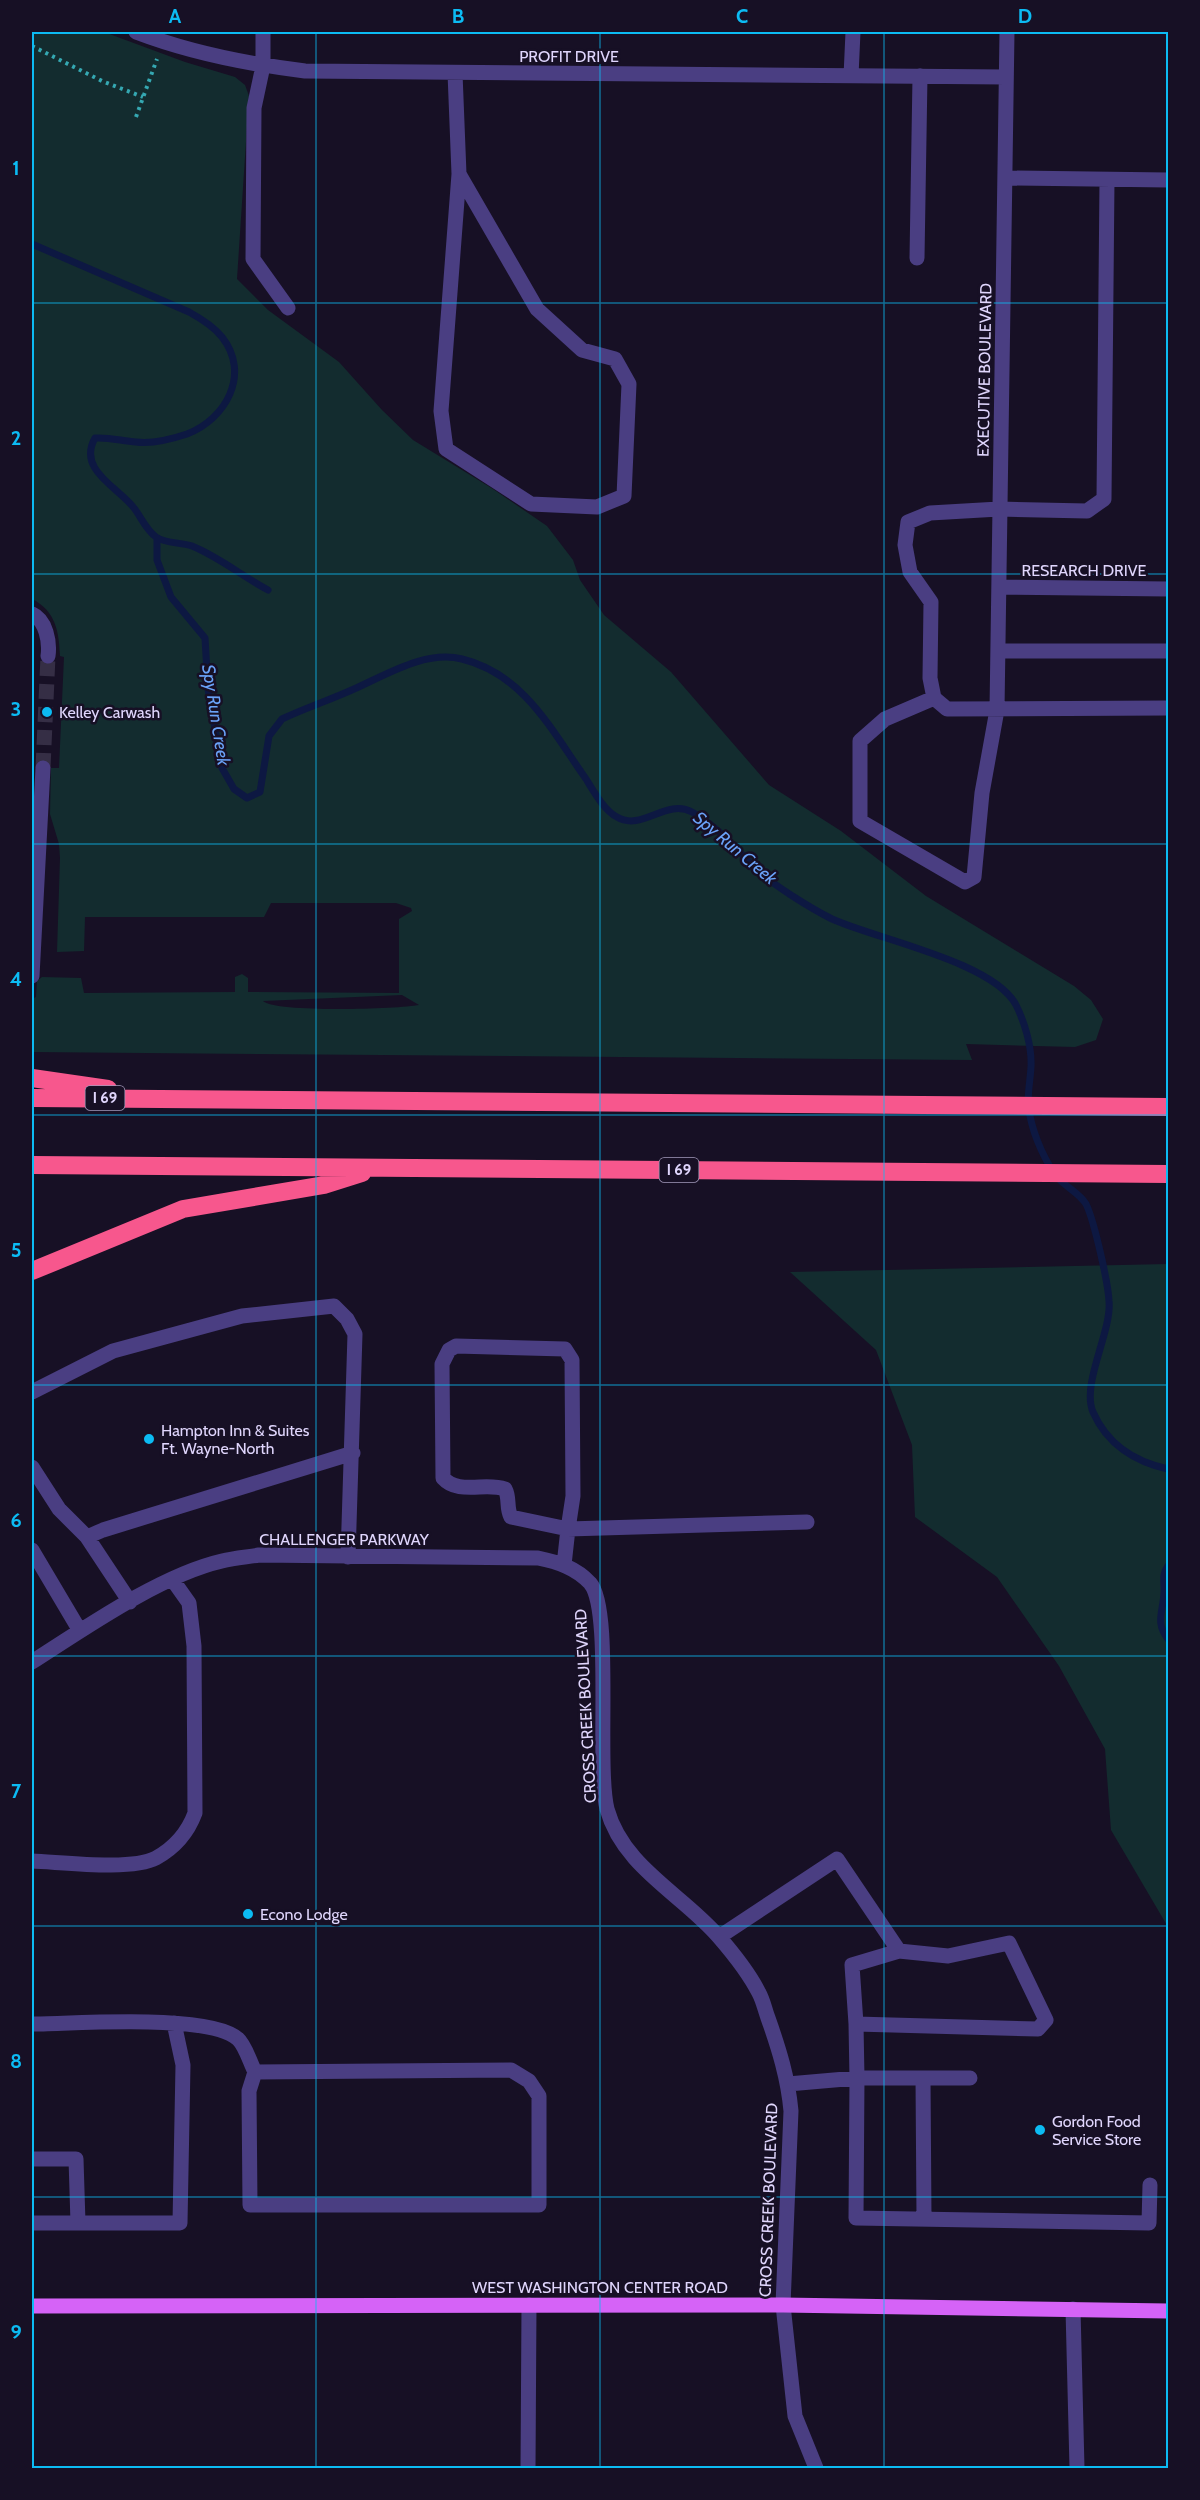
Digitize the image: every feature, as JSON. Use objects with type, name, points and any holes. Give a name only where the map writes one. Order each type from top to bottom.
[{"type":"highway","points":[[32,1078],[178,1099]]},
{"type":"highway","name":"I 69","points":[[32,1098],[1168,1107]]},
{"type":"highway","name":"I 69","points":[[32,1165],[1164,1174]]},
{"type":"highway","points":[[32,1271],[183,1209],[324,1185],[380,1168]]},
{"type":"main road","name":"WEST WASHINGTON CENTER ROAD","points":[[32,2306],[783,2305],[1168,2311]]},
{"type":"street","name":"PROFIT DRIVE","points":[[136,32],[190,50],[263,66],[348,72],[1006,77]]},
{"type":"street","points":[[264,32],[263,66],[254,108],[254,259],[288,308]]},
{"type":"street","points":[[851,76],[853,32]]},
{"type":"street","name":"EXECUTIVE BOULEVARD","points":[[934,698],[885,719],[860,741],[860,821],[965,882],[974,877],[982,793],[997,710],[1007,32]]},
{"type":"street","points":[[455,73],[459,174],[441,411],[446,449],[531,504],[597,507],[624,496],[629,384],[615,359],[582,350],[537,309],[459,174]]},
{"type":"street","points":[[917,258],[920,76]]},
{"type":"street","points":[[1006,178],[1168,180]]},
{"type":"street","points":[[1107,180],[1104,499],[1088,511],[999,509],[930,513],[908,522],[905,545],[910,572],[931,602],[930,678],[934,698],[947,709],[1168,708]]},
{"type":"street","name":"RESEARCH DRIVE","points":[[999,587],[1168,589]]},
{"type":"street","points":[[32,614],[37,616],[47,634],[48,656]]},
{"type":"street","points":[[998,651],[1168,651]]},
{"type":"street","points":[[32,976],[44,768]]},
{"type":"street","points":[[32,1392],[113,1351],[242,1316],[334,1306],[347,1319],[355,1334],[348,1557]]},
{"type":"street","points":[[564,1565],[568,1529],[573,1497],[572,1360],[565,1348],[456,1346],[449,1350],[442,1364],[443,1478],[448,1484],[462,1487],[505,1489],[508,1494],[508,1512],[511,1517],[568,1529],[807,1522]]},
{"type":"street","points":[[87,1537],[103,1530],[353,1453]]},
{"type":"street","points":[[32,1467],[59,1509],[87,1537],[130,1602]]},
{"type":"street","points":[[32,1550],[38,1575],[80,1631]]},
{"type":"street","name":"CHALLENGER PARKWAY","points":[[32,1662],[80,1631],[172,1579],[221,1561],[259,1555],[538,1558]]},
{"type":"street","name":"CROSS CREEK BOULEVARD","points":[[538,1558],[574,1570],[592,1585],[599,1604],[603,1768],[607,1808],[616,1830],[633,1858],[719,1937],[759,1993],[780,2052],[788,2084],[791,2110],[783,2305],[795,2416],[816,2469]]},
{"type":"street","points":[[32,1861],[127,1864],[155,1859],[174,1845],[189,1828],[195,1813],[194,1646],[189,1603],[172,1579]]},
{"type":"street","points":[[719,1937],[837,1860],[899,1951]]},
{"type":"street","points":[[856,2024],[1038,2029],[1046,2020],[1009,1943],[948,1956],[899,1951],[852,1965],[857,2078],[856,2218],[1149,2223],[1150,2185]]},
{"type":"street","points":[[32,2223],[180,2223],[183,2064],[174,2023]]},
{"type":"street","points":[[32,2024],[174,2023],[217,2029],[238,2039],[255,2072],[249,2091],[250,2205],[539,2205],[539,2096],[529,2081],[510,2070],[255,2072]]},
{"type":"street","points":[[788,2084],[857,2078],[970,2078]]},
{"type":"street","points":[[923,2078],[924,2218]]},
{"type":"street","points":[[32,2159],[76,2159],[78,2223]]},
{"type":"street","points":[[528,2469],[529,2305]]},
{"type":"street","points":[[1073,2309],[1077,2469]]},
{"type":"path","points":[[32,46],[102,81],[143,97]]},
{"type":"path","points":[[136,117],[159,52]]},
{"type":"green space","points":[[32,32],[104,32],[185,62],[235,77],[245,85],[249,96],[237,279],[268,310],[339,362],[382,410],[413,440],[493,489],[547,526],[573,560],[580,580],[604,615],[671,672],[769,785],[841,831],[926,896],[1074,986],[1091,1000],[1103,1019],[1096,1040],[1075,1047],[966,1044],[972,1060],[32,1052],[32,999],[36,997],[37,981],[42,977],[81,978],[84,993],[235,992],[235,977],[242,974],[248,978],[248,992],[399,993],[399,919],[412,911],[411,908],[396,903],[271,903],[264,917],[85,917],[84,951],[57,952],[60,858],[59,844],[50,814],[51,768],[59,768],[64,657],[60,656],[55,623],[46,610],[32,599]],"holes":[[[402,995],[419,1005],[364,1009],[312,1009],[272,1005],[263,1001]]]},
{"type":"green space","points":[[1168,1264],[1168,1927],[1111,1830],[1105,1749],[1059,1666],[997,1577],[915,1517],[912,1445],[876,1350],[790,1272]]},
{"type":"waterway","name":"Spy Run Creek","points":[[32,244],[189,312],[207,323],[222,337],[230,351],[234,366],[234,380],[230,394],[213,418],[187,434],[162,441],[142,442],[95,438],[91,449],[91,459],[95,469],[127,500],[156,537],[202,550],[268,590]]},
{"type":"waterway","name":"Spy Run Creek","points":[[157,538],[157,560],[171,597],[205,638],[208,689],[222,768],[234,789],[247,798],[260,792],[269,736],[282,719],[406,665],[434,658],[462,659],[484,666],[503,677],[520,691],[548,724],[600,800],[617,817],[626,821],[636,821],[673,809],[692,812],[717,830],[762,874],[781,889],[814,909],[852,927],[960,964],[984,976],[1004,990],[1016,1005],[1027,1035],[1031,1059],[1029,1110],[1038,1141],[1055,1174],[1086,1204],[1103,1266],[1109,1313],[1091,1387],[1090,1400],[1093,1412],[1106,1433],[1123,1450],[1144,1462],[1168,1469]]},
{"type":"waterway","name":"Spy Run Creek","points":[[1168,1566],[1164,1576],[1161,1617],[1162,1628],[1168,1639]]},
{"type":"tunnel","points":[[43,768],[48,656]]},
{"type":"place","name":"Kelley Carwash","points":[[47,712]]},
{"type":"place","name":"Hampton Inn & Suites Ft. Wayne-North","points":[[149,1439]]},
{"type":"place","name":"Econo Lodge","points":[[248,1914]]},
{"type":"place","name":"Gordon Food Service Store","points":[[1040,2130]]}]
